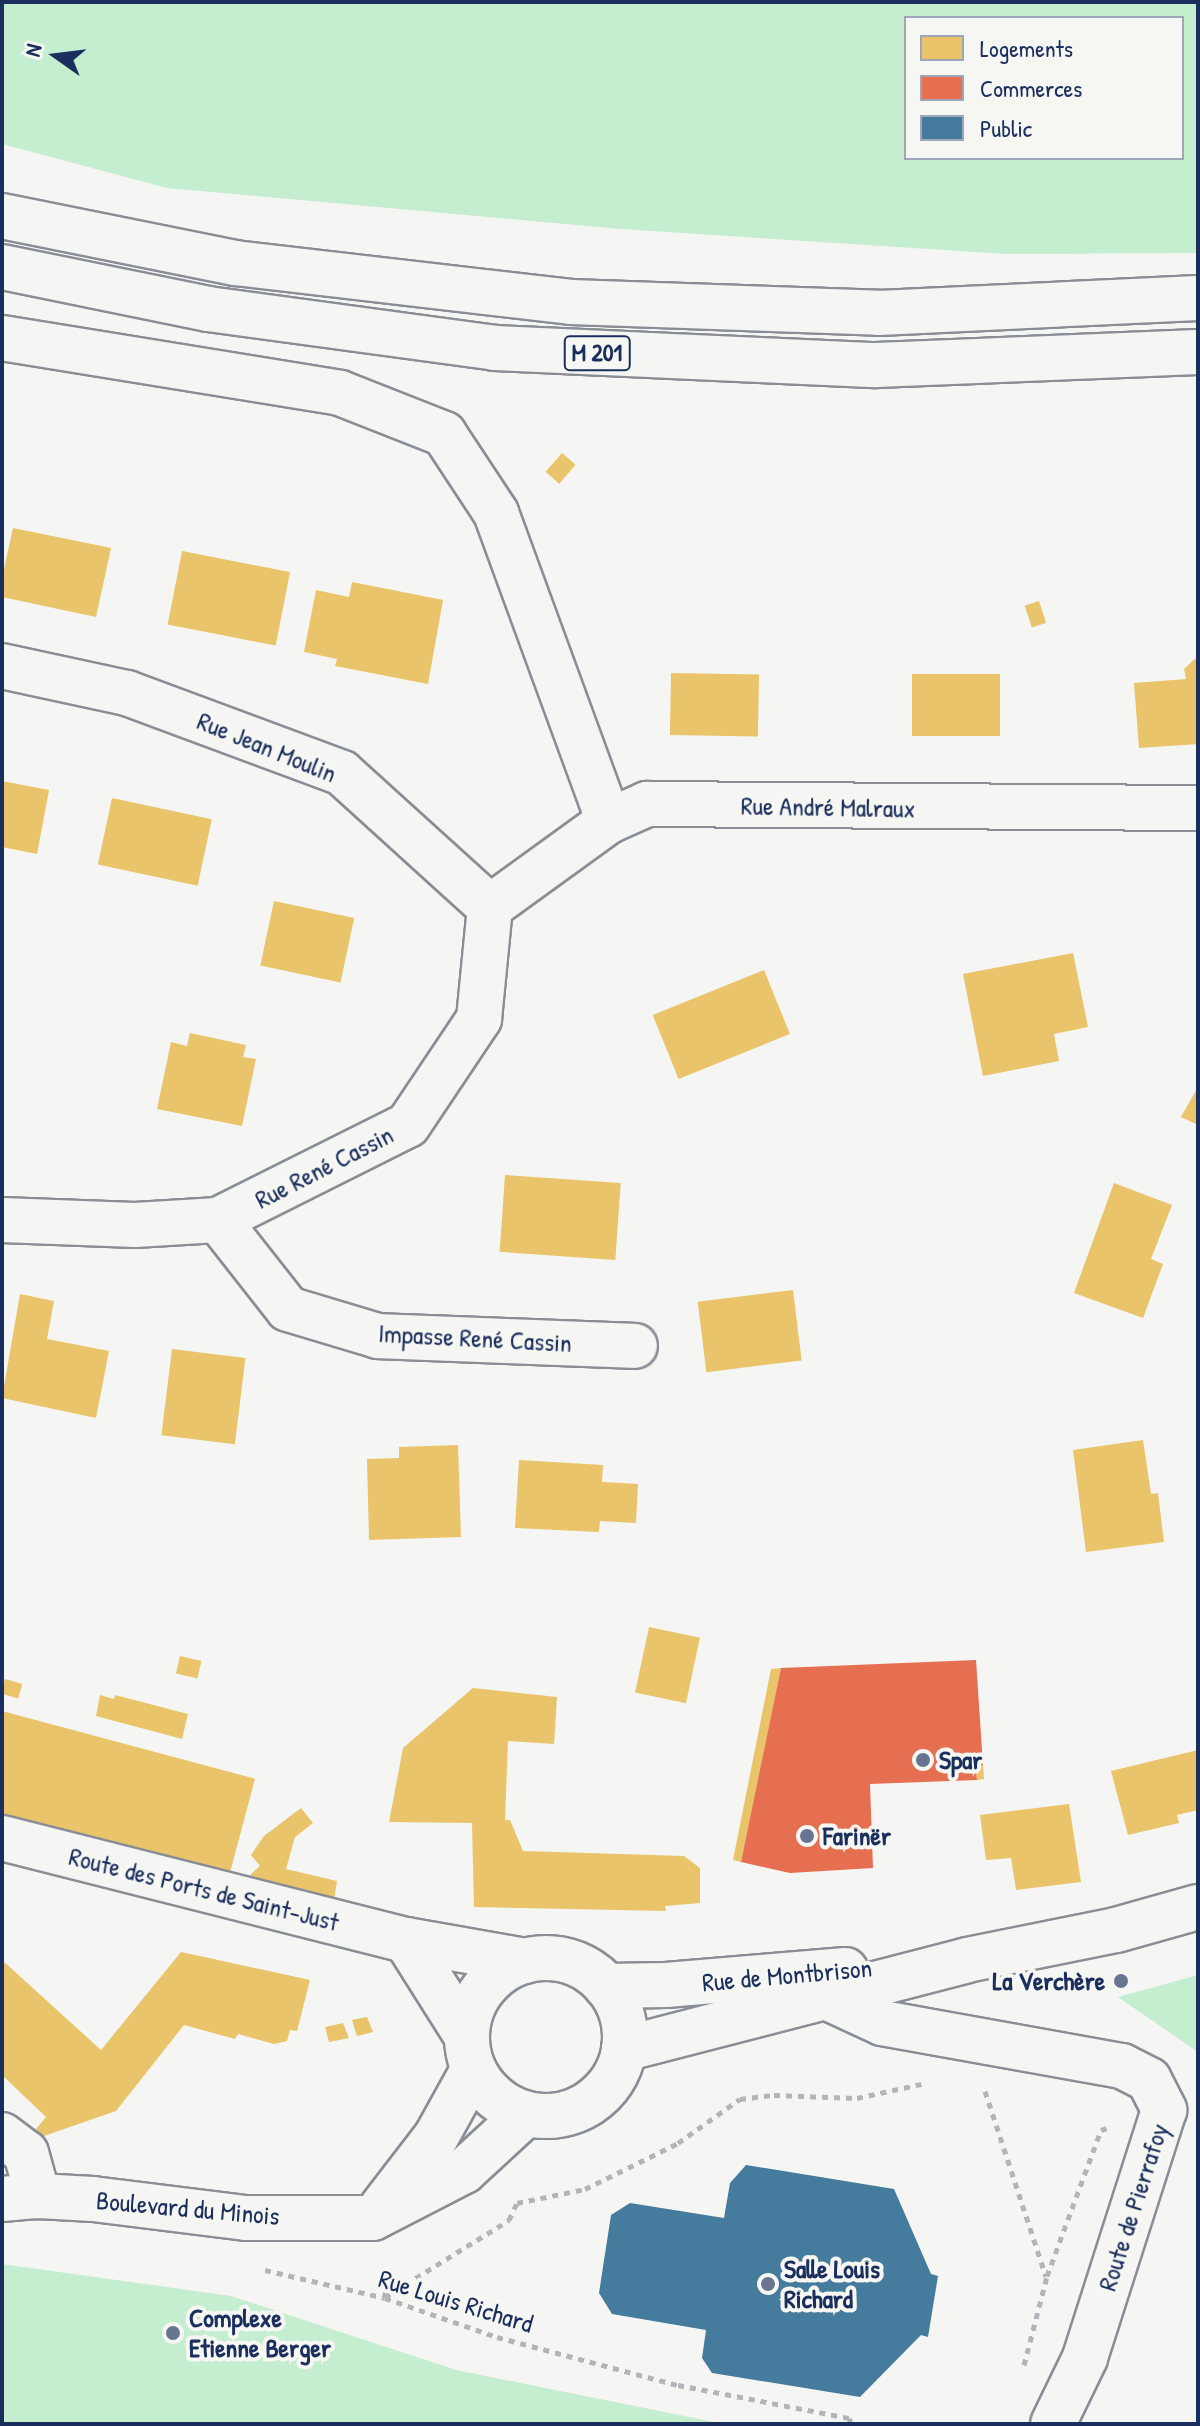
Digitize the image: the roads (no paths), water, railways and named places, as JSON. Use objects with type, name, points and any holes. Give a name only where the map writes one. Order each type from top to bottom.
[{"type":"main road","name":"M 201","points":[[2,216],[235,263],[571,302],[879,313],[1198,298]]},
{"type":"main road","name":"M 201","points":[[2,267],[208,309],[495,348],[876,365],[1198,352]]},
{"type":"main road","points":[[2,338],[340,393],[444,434],[496,513],[609,821]]},
{"type":"main road","name":"Rue Jean Moulin","points":[[2,666],[127,693],[342,773],[490,907]]},
{"type":"main road","name":"Rue André Malraux","points":[[490,907],[609,821],[647,804],[1198,808]]},
{"type":"main road","name":"Rue René Cassin","points":[[2,1220],[135,1225],[218,1220],[408,1125],[479,1019],[490,907]]},
{"type":"main road","name":"Impasse René Cassin","points":[[218,1220],[288,1309],[378,1336],[635,1346]]},
{"type":"main road","name":"Route des Ports de Saint-Just","points":[[2,1838],[406,1940],[525,1961]]},
{"type":"main road","name":"Rue de Montbrison","points":[[624,2049],[967,1960],[1116,1930],[1198,1907]]},
{"type":"main road","points":[[373,2218],[436,2137],[470,2052],[471,2010],[484,1988],[502,1971],[525,1961],[547,1958],[569,1962],[590,1971],[606,1986],[623,2019],[624,2049],[610,2083],[594,2100],[561,2114],[526,2114],[505,2105],[486,2090],[470,2052],[406,1940]]},
{"type":"main road","name":"Rue de Montbrison","points":[[606,1986],[666,1985],[967,1960]]},
{"type":"main road","name":"Route de Pierrafoy","points":[[826,1997],[882,2023],[981,2038],[1122,2066],[1149,2080],[1164,2110],[1085,2358],[1053,2424]]},
{"type":"main road","name":"Boulevard du Minois","points":[[20,2197],[93,2199],[246,2218],[373,2218],[464,2171],[526,2114]]},
{"type":"main road","points":[[2,2135],[26,2153],[20,2197]]},
{"type":"place","name":"Spar","points":[[923,1760]]},
{"type":"place","name":"Farinër","points":[[807,1836]]},
{"type":"place","name":"La Verchère","points":[[1121,1981]]},
{"type":"place","name":"Salle Louis Richard","points":[[768,2284]]},
{"type":"place","name":"Complexe Etienne Berger","points":[[173,2333]]}]
